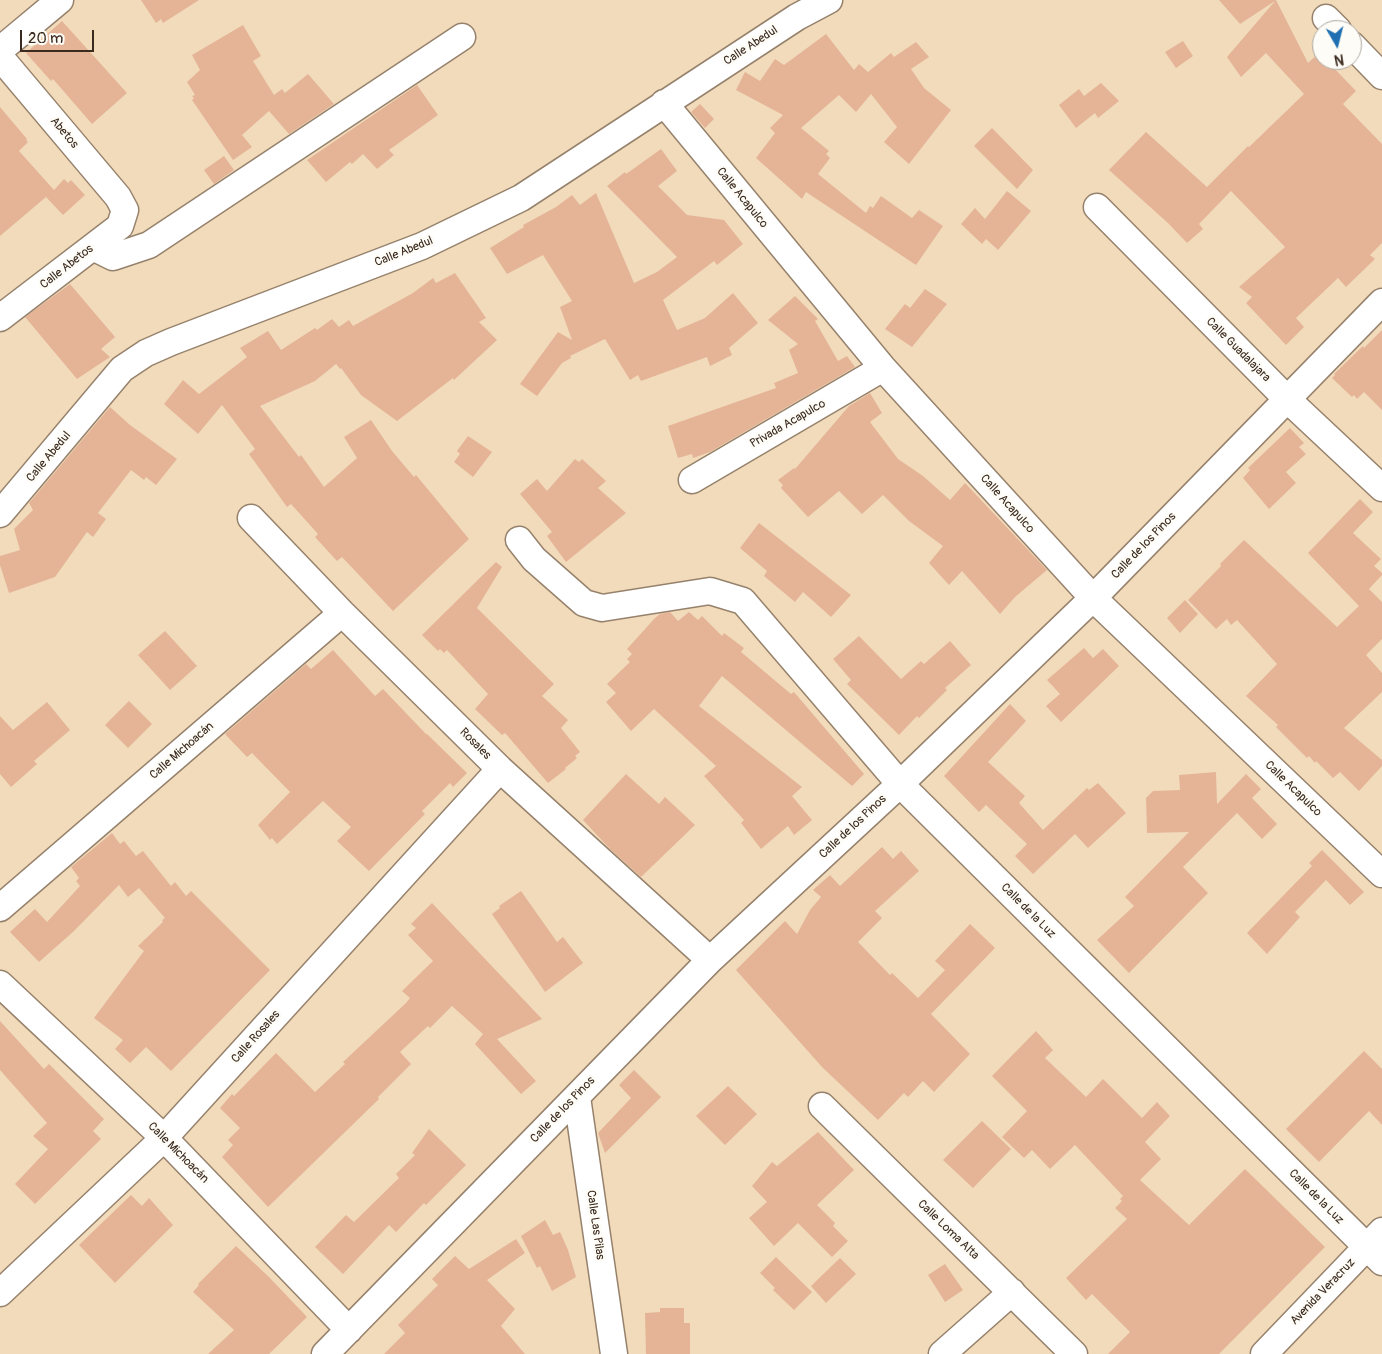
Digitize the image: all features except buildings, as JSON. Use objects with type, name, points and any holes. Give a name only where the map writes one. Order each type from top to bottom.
[{"type":"street","points":[[0,50],[60,0]]},
{"type":"street","name":"Calle Abedul","points":[[0,514],[122,369],[146,353],[430,242],[521,198],[796,17],[829,0]]},
{"type":"street","points":[[93,247],[113,257],[149,245],[462,37]]},
{"type":"street","points":[[1362,55],[1382,76]]},
{"type":"street","name":"Abetos","points":[[0,57],[118,197],[125,210]]},
{"type":"street","name":"Calle Acapulco","points":[[664,103],[883,368],[1093,598],[1382,874]]},
{"type":"street","name":"Calle Guadalajara","points":[[1098,207],[1287,399],[1382,488]]},
{"type":"street","name":"Calle Abetos","points":[[0,318],[120,226],[125,210]]},
{"type":"street","name":"Calle de los Pinos","points":[[325,1354],[710,960],[900,784],[1093,598],[1382,302]]},
{"type":"street","name":"Privada Acapulco","points":[[692,480],[883,368]]},
{"type":"street","name":"Rosales","points":[[251,518],[342,613],[500,769],[710,960]]},
{"type":"street","name":"Calle de la Luz","points":[[519,540],[534,559],[584,604],[602,608],[710,591],[742,601],[900,784],[1377,1247]]},
{"type":"street","name":"Calle Michoacán","points":[[0,908],[342,613]]},
{"type":"street","name":"Calle Rosales","points":[[0,1293],[164,1138],[500,769]]},
{"type":"street","name":"Calle Michoacán","points":[[0,984],[164,1138],[349,1330]]},
{"type":"street","name":"Calle Las Pilas","points":[[577,1097],[614,1354]]},
{"type":"street","name":"Calle Loma Alta","points":[[822,1106],[1074,1354]]},
{"type":"street","name":"Avenida Veracruz","points":[[1264,1354],[1377,1247]]},
{"type":"street","points":[[942,1354],[1012,1292]]}]
